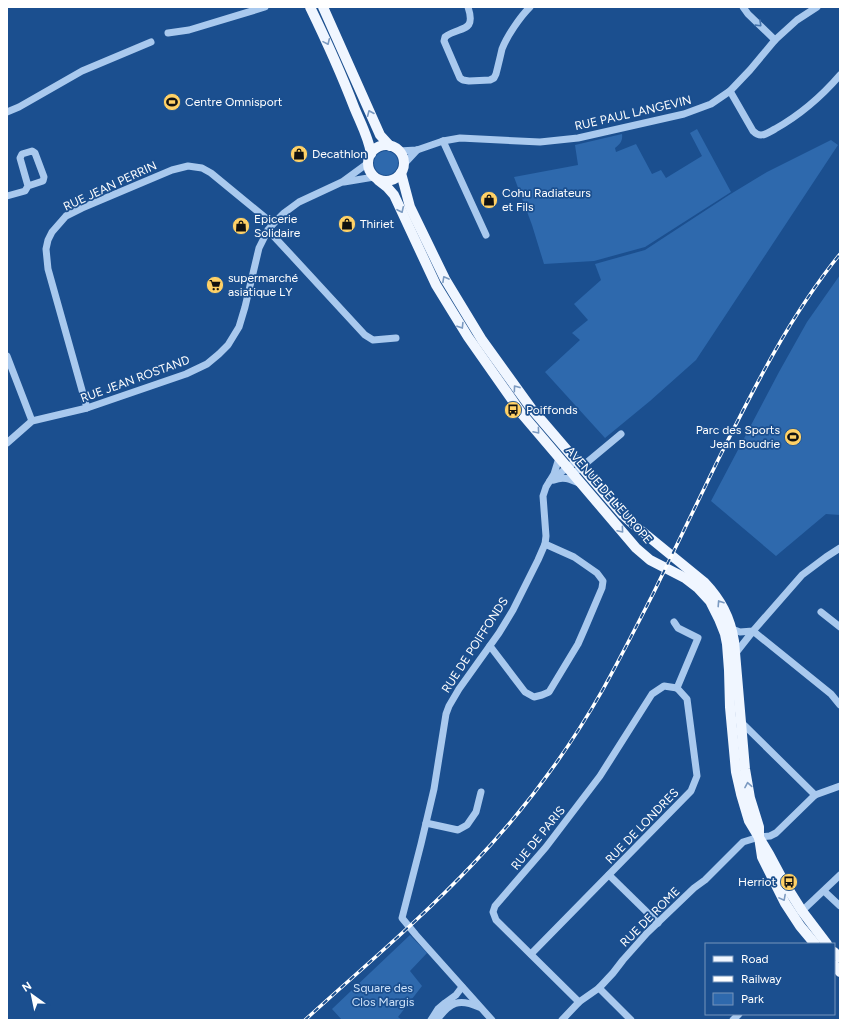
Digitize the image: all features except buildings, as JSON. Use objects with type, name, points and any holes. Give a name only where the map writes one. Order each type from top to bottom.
[{"type":"main road","points":[[310,7],[348,91],[370,148],[370,173],[383,181],[393,180],[402,169],[402,155],[380,135],[323,7]]},
{"type":"main road","points":[[369,158],[374,150],[379,147],[385,146],[394,148]]},
{"type":"main road","name":"AVENUE DE L'EUROPE","points":[[402,169],[401,178],[410,207],[445,279],[482,340],[531,408],[628,520],[700,578],[708,586],[727,613],[732,629],[735,654],[745,769],[750,798],[759,828],[762,857],[785,903],[800,926],[818,943]]},
{"type":"main road","name":"AVENUE DE L'EUROPE","points":[[376,178],[394,195],[436,285],[468,337],[522,414],[636,548],[650,560],[692,583],[706,596],[715,610],[723,627],[727,644],[730,707],[736,772],[749,821],[802,912],[818,943]]},
{"type":"street","points":[[168,33],[189,30],[265,7]]},
{"type":"street","points":[[468,7],[471,16],[467,27],[448,35],[444,41],[458,76],[463,80],[469,81],[490,80],[494,78],[503,48],[515,25],[530,7]]},
{"type":"street","points":[[743,7],[748,14],[775,40]]},
{"type":"street","name":"RUE PAUL LANGEVIN","points":[[394,148],[417,150],[443,141],[460,138],[540,142],[578,138],[684,114],[711,104],[730,90],[750,70],[775,40],[797,20],[817,7]]},
{"type":"street","points":[[7,112],[82,71],[151,42]]},
{"type":"street","points":[[730,90],[753,130],[756,134],[760,135],[780,126],[806,109],[829,88],[840,75]]},
{"type":"street","points":[[443,141],[486,235]]},
{"type":"street","name":"RUE PAUL LANGEVIN","points":[[402,169],[417,150]]},
{"type":"street","points":[[7,196],[25,191],[28,186],[43,181],[44,177],[35,153],[32,151],[22,154],[20,158],[28,186]]},
{"type":"street","name":"RUE JEAN ROSTAND","points":[[7,443],[32,421],[87,408],[186,374],[207,364],[228,345],[240,327],[259,248],[268,230],[284,213],[299,202],[342,182],[369,158]]},
{"type":"street","name":"RUE JEAN PERRIN","points":[[87,408],[48,269],[46,249],[48,240],[52,232],[66,216],[172,170],[188,166],[202,168],[211,173],[273,224]]},
{"type":"street","name":"RUE JEAN ROSTAND","points":[[342,182],[376,178]]},
{"type":"street","points":[[268,230],[365,335],[373,340],[396,338]]},
{"type":"street","points":[[7,356],[32,421]]},
{"type":"street","points":[[549,483],[570,471],[621,434]]},
{"type":"street","name":"RUE DE POIFFONDS","points":[[462,987],[402,918],[434,789],[446,714],[458,689],[490,646],[512,610],[538,560],[545,544],[546,536],[543,496],[546,487],[554,474],[559,458]]},
{"type":"street","points":[[549,483],[563,478],[570,479],[581,484]]},
{"type":"street","points":[[490,646],[525,692],[534,697],[549,692],[578,644],[602,588],[603,581],[597,573],[574,556],[545,544]]},
{"type":"street","points":[[735,654],[802,576],[840,548]]},
{"type":"street","points":[[821,612],[840,627]]},
{"type":"street","points":[[674,622],[678,628],[698,638],[677,688]]},
{"type":"street","points":[[732,629],[740,632],[753,632],[831,694],[840,705]]},
{"type":"street","name":"RUE DE PARIS","points":[[579,1002],[496,920],[493,912],[495,906],[546,847],[600,776],[652,694],[664,686],[677,688]]},
{"type":"street","name":"RUE DE LONDRES","points":[[531,954],[691,792],[697,776],[687,698],[677,688]]},
{"type":"street","points":[[742,723],[815,795],[840,786]]},
{"type":"street","points":[[426,823],[458,830],[467,825],[476,812],[481,792]]},
{"type":"street","name":"RUE DE ROME","points":[[562,1020],[579,1002],[599,988],[613,973],[622,960],[658,923],[694,888],[706,880],[744,842],[759,837],[776,834],[815,795]]},
{"type":"street","points":[[609,875],[658,923]]},
{"type":"street","points":[[802,912],[840,875]]},
{"type":"street","points":[[824,891],[840,906]]},
{"type":"street","points":[[431,1020],[438,1009],[456,995],[462,987],[492,1020]]},
{"type":"street","points":[[599,988],[631,1020]]},
{"type":"street","points":[[459,1002],[468,994]]},
{"type":"street","points":[[437,1020],[447,1008],[459,1002],[469,1002],[482,1008]]},
{"type":"green space","points":[[697,129],[731,192],[645,247],[594,261],[544,264],[532,225],[514,177],[578,165],[575,145],[622,134],[621,142],[615,148],[616,152],[636,144],[652,174],[661,170],[666,178],[702,156],[690,133]]},
{"type":"green space","points":[[831,140],[838,145],[696,360],[605,438],[545,372],[580,340],[572,333],[588,320],[574,304],[601,280],[595,264],[645,250],[767,172]]},
{"type":"green space","points":[[386,151],[391,152],[397,158],[397,168],[391,174],[386,175],[381,174],[375,168],[374,163],[375,158],[381,152]]},
{"type":"green space","name":"Parc des Sports Jean Boudrie","points":[[840,275],[840,515],[826,514],[776,556],[711,501],[807,322]]},
{"type":"green space","name":"Square des Clos Margis","points":[[410,935],[427,953],[410,971],[422,986],[398,1017],[402,1020],[342,1020],[332,1009]]},
{"type":"railway","points":[[305,1020],[411,925],[472,865],[526,804],[558,760],[574,737],[622,655],[758,381],[804,303],[840,254]]},
{"type":"place","name":"Centre Omnisport","points":[[172,102]]},
{"type":"place","name":"Decathlon","points":[[299,154]]},
{"type":"place","name":"Cohu Radiateurs et Fils","points":[[489,200]]},
{"type":"place","name":"Thiriet","points":[[347,224]]},
{"type":"place","name":"Epicerie Solidaire","points":[[241,226]]},
{"type":"place","name":"supermarché asiatique LY","points":[[215,285]]},
{"type":"place","name":"Poiffonds","points":[[513,410]]},
{"type":"place","name":"Parc des Sports Jean Boudrie","points":[[793,437]]},
{"type":"place","name":"Herriot","points":[[789,882]]}]
